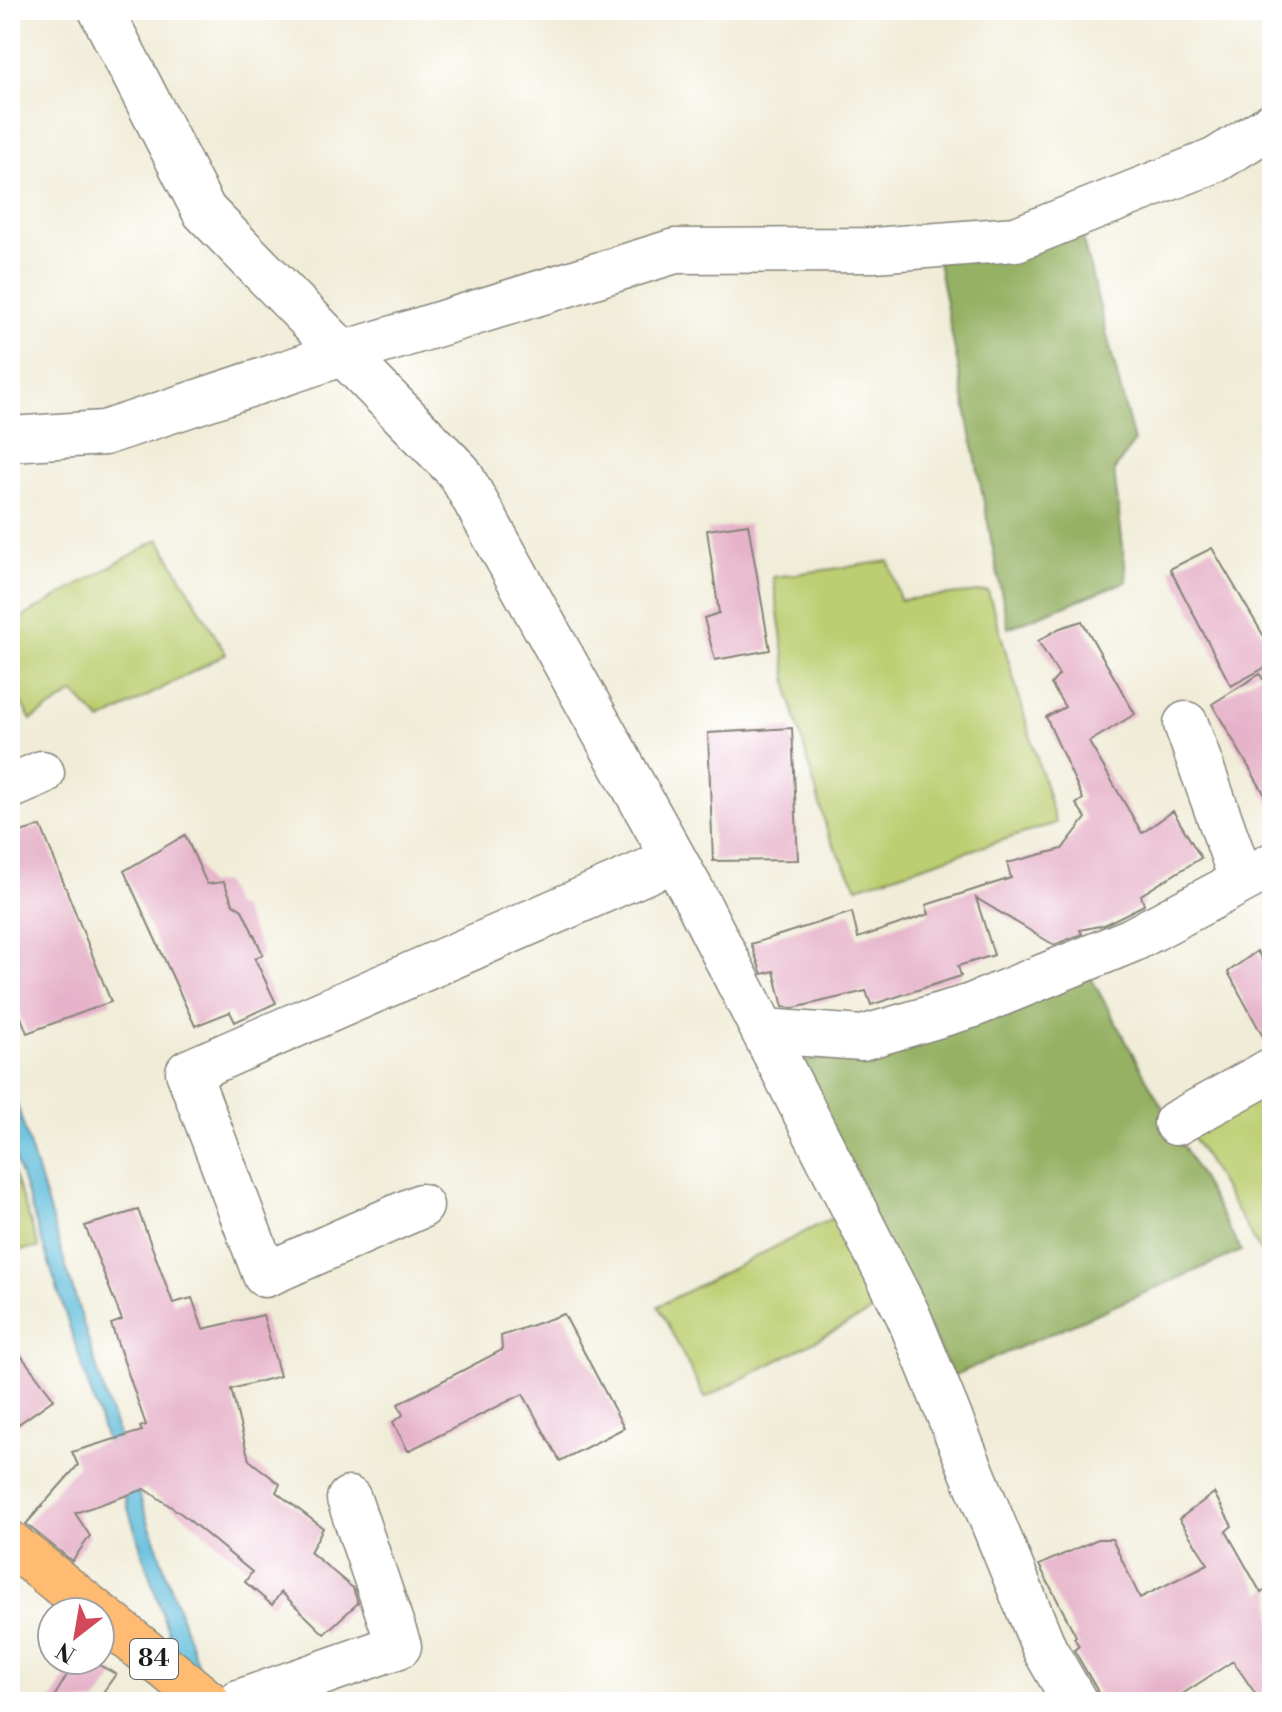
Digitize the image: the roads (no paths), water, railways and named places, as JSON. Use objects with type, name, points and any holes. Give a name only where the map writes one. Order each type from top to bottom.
[{"type":"main road","name":"84","points":[[10,1543],[76,1596]]},
{"type":"main road","name":"84","points":[[116,1628],[208,1702]]},
{"type":"street","points":[[101,10],[204,211],[459,472],[693,893],[908,1315],[1045,1650],[1075,1702]]},
{"type":"street","points":[[10,439],[104,433],[345,353],[675,251],[874,250],[1016,239],[1216,160],[1272,125]]},
{"type":"street","points":[[764,1031],[862,1038],[971,1006],[1132,940],[1257,873],[1186,724]]},
{"type":"street","points":[[421,1206],[265,1275],[188,1072],[673,860]]},
{"type":"street","points":[[1176,1123],[1272,1070]]},
{"type":"street","points":[[239,1702],[399,1646],[349,1499]]},
{"type":"water","points":[[10,1081],[107,1402],[205,1686],[193,1702],[10,1142]]}]
